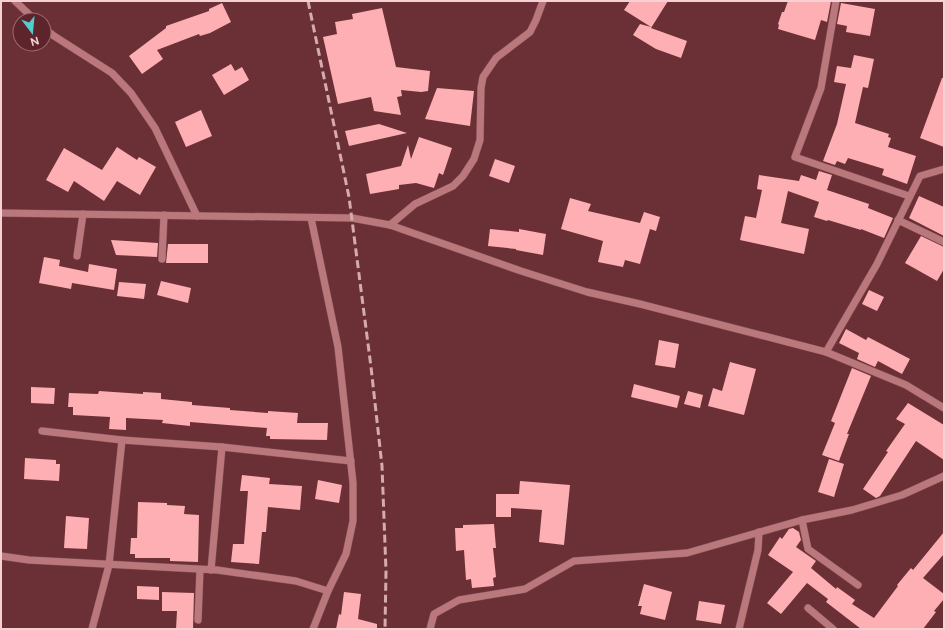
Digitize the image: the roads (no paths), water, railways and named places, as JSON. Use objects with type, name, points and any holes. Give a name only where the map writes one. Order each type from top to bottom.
[{"type":"street","points":[[15,1],[27,12]]},
{"type":"street","points":[[390,225],[415,204],[453,186],[463,176],[474,159],[480,140],[481,88],[484,77],[496,58],[530,32],[543,1]]},
{"type":"street","points":[[836,1],[821,88],[795,157],[909,196]]},
{"type":"street","points":[[52,34],[112,73],[131,93],[155,128],[197,216]]},
{"type":"street","points":[[826,352],[877,264],[920,176],[944,169]]},
{"type":"street","points":[[1,213],[352,218],[390,225],[521,271],[587,292],[640,304],[826,352],[906,385],[944,408]]},
{"type":"street","points":[[77,256],[83,214]]},
{"type":"street","points":[[162,259],[164,215]]},
{"type":"street","points":[[311,218],[338,347],[351,461],[354,521],[346,554],[328,591],[313,629]]},
{"type":"street","points":[[898,220],[944,242]]},
{"type":"street","points":[[42,431],[122,440],[222,447],[351,461]]},
{"type":"street","points":[[92,629],[109,565],[122,440]]},
{"type":"street","points":[[211,570],[222,447]]},
{"type":"street","points":[[430,629],[434,614],[459,600],[525,589],[574,561],[687,553],[802,520],[852,510],[902,495],[944,476]]},
{"type":"street","points":[[802,520],[808,549],[858,585]]},
{"type":"street","points":[[740,629],[758,550],[759,532]]},
{"type":"street","points":[[1,556],[29,560],[211,570],[296,581],[328,591]]},
{"type":"street","points":[[198,620],[200,570]]},
{"type":"street","points":[[808,608],[833,629]]},
{"type":"railway","points":[[308,1],[349,197],[371,367],[382,466],[386,571],[385,629]]}]
